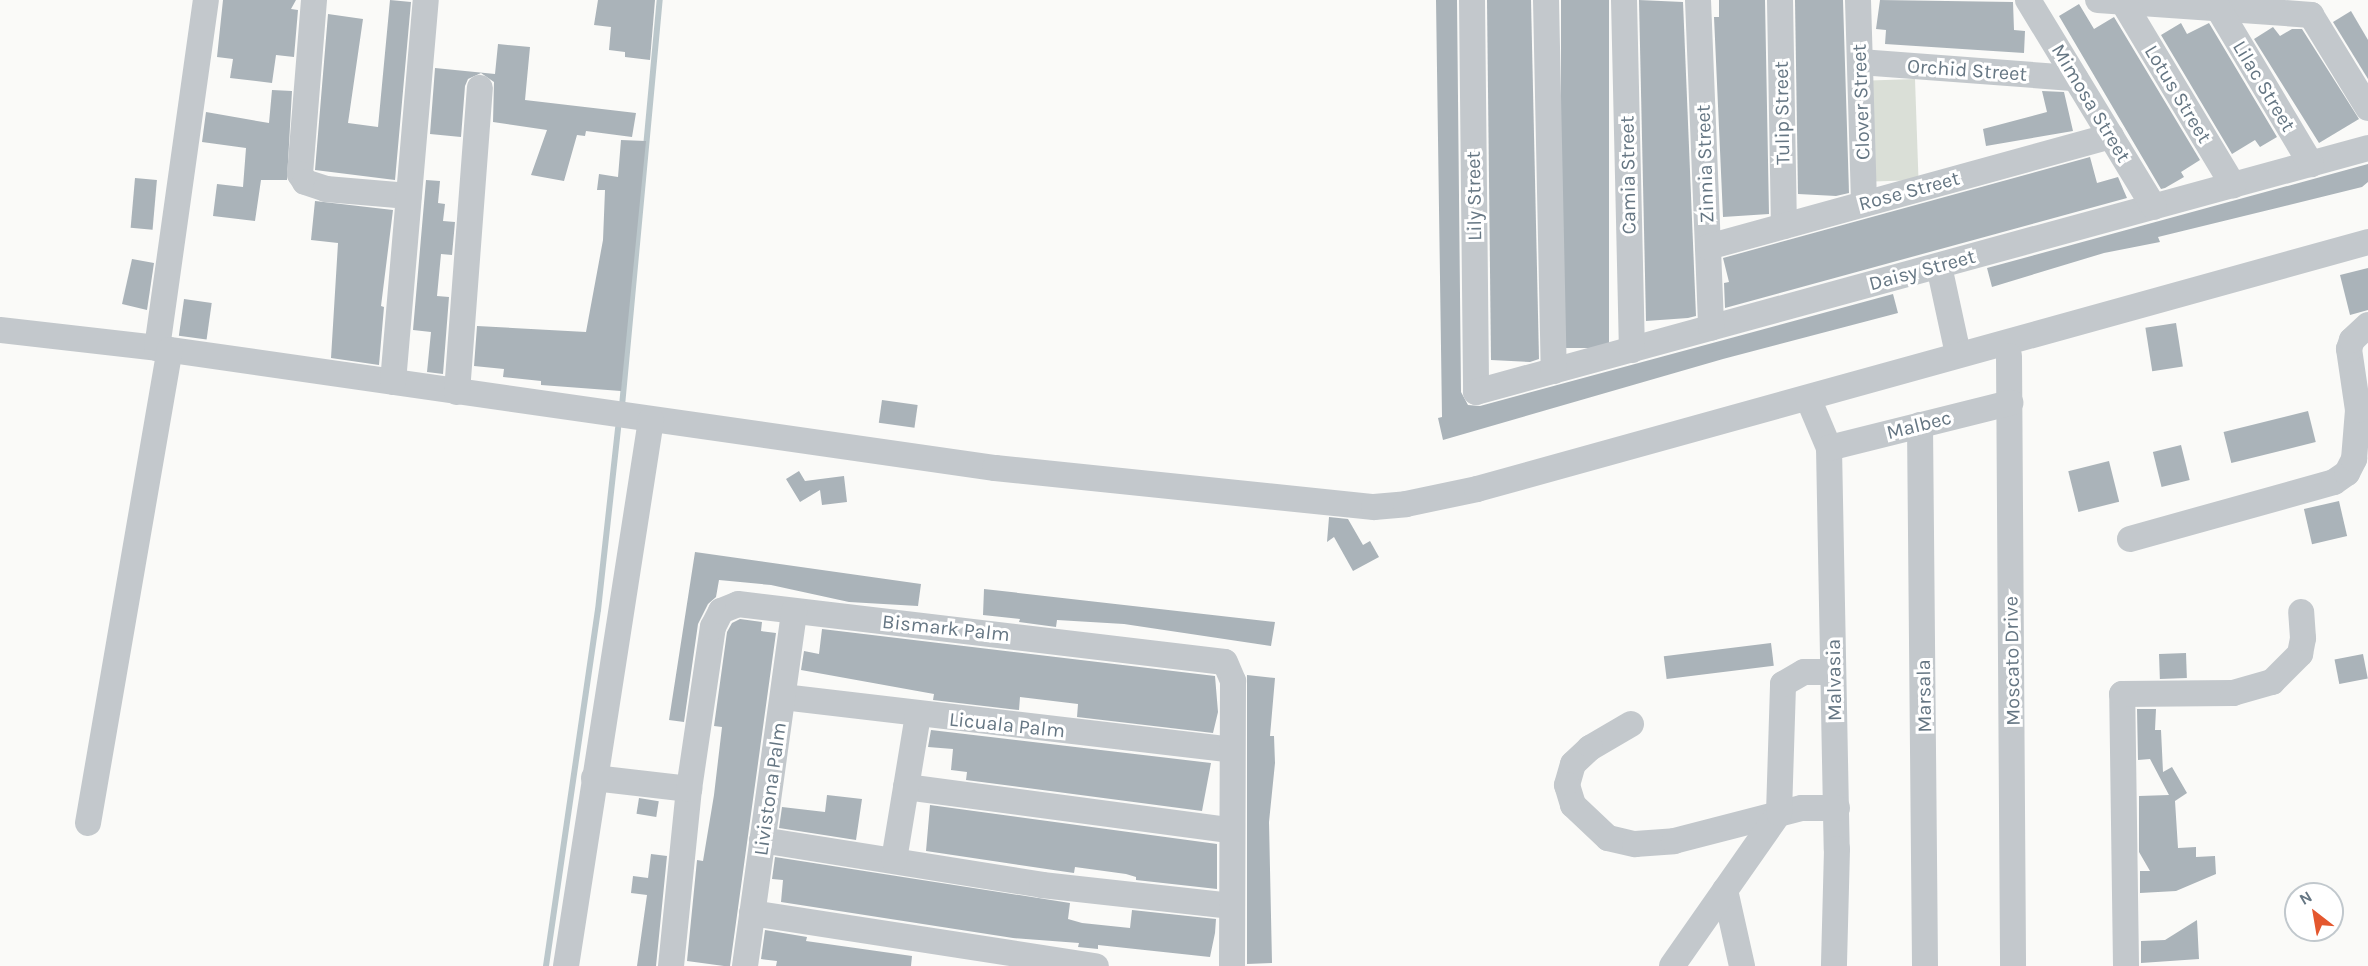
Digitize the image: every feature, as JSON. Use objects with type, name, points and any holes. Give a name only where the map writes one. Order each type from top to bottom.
[{"type":"street","points":[[88,823],[163,349],[206,0]]},
{"type":"street","points":[[314,0],[300,174],[305,182],[326,189],[409,196]]},
{"type":"street","points":[[393,382],[426,0]]},
{"type":"street","name":"Lily Street","points":[[1472,0],[1476,392]]},
{"type":"street","points":[[1546,0],[1554,371]]},
{"type":"street","name":"Camia Street","points":[[1623,0],[1632,350]]},
{"type":"street","name":"Zinnia Street","points":[[1698,0],[1711,328]]},
{"type":"street","name":"Tulip Street","points":[[1780,0],[1784,226]]},
{"type":"street","name":"Clover Street","points":[[1858,0],[1864,203]]},
{"type":"street","name":"Mimosa Street","points":[[2028,0],[2154,207]]},
{"type":"street","name":"Lilac Street","points":[[2098,0],[2311,15],[2368,108]]},
{"type":"street","name":"Lotus Street","points":[[2123,2],[2233,185]]},
{"type":"street","name":"Lilac Street","points":[[2218,8],[2311,164]]},
{"type":"street","name":"Orchid Street","points":[[1860,62],[2075,78]]},
{"type":"street","points":[[457,392],[480,88]]},
{"type":"street","name":"Rose Street","points":[[1708,247],[2111,136]]},
{"type":"street","name":"Daisy Street","points":[[1476,392],[2368,148]]},
{"type":"street","points":[[0,330],[163,349],[995,468],[1374,507],[1406,504],[1477,489],[2368,242]]},
{"type":"street","points":[[1939,266],[1958,354]]},
{"type":"street","points":[[2130,539],[2334,482],[2347,473],[2354,459],[2358,410],[2349,349],[2352,340],[2368,325]]},
{"type":"street","name":"Moscato Drive","points":[[2009,356],[2013,966]]},
{"type":"street","name":"Malvasia","points":[[1808,398],[1829,448],[1837,808],[1834,966]]},
{"type":"street","name":"Malbec","points":[[1829,448],[2010,403]]},
{"type":"street","points":[[566,966],[651,420]]},
{"type":"street","name":"Marsala","points":[[1920,425],[1925,966]]},
{"type":"street","name":"Bismark Palm","points":[[671,966],[688,789],[715,618],[726,607],[738,604],[1217,658],[1227,664],[1233,681],[1229,830],[1232,966]]},
{"type":"street","name":"Livistona Palm","points":[[745,966],[794,611]]},
{"type":"street","points":[[2126,966],[2122,694],[2233,693],[2272,682],[2300,654],[2304,638],[2301,612]]},
{"type":"street","points":[[1672,966],[1779,813],[1783,684],[1804,672],[1833,672]]},
{"type":"street","name":"Licuala Palm","points":[[783,698],[1231,750]]},
{"type":"street","points":[[894,860],[918,715]]},
{"type":"street","points":[[1631,724],[1590,748],[1574,764],[1567,785],[1573,805],[1608,838],[1635,844],[1674,842],[1802,808],[1837,808]]},
{"type":"street","points":[[594,778],[688,789]]},
{"type":"street","points":[[906,787],[1229,830]]},
{"type":"street","points":[[762,840],[1042,885],[1232,906]]},
{"type":"street","points":[[1725,890],[1742,966]]},
{"type":"street","points":[[752,913],[1096,966]]},
{"type":"shaded area","points":[[1915,79],[1919,180],[1874,182],[1870,81]]},
{"type":"building","points":[[223,0],[296,0],[291,9],[298,10],[294,57],[276,55],[272,83],[230,78],[233,59],[217,57]]},
{"type":"building","points":[[390,0],[411,2],[395,180],[315,170],[328,14],[363,19],[348,123],[378,127]]},
{"type":"building","points":[[598,0],[655,0],[650,60],[625,57],[625,52],[609,50],[611,27],[594,25]]},
{"type":"building","points":[[1436,0],[1457,0],[1461,392],[1468,405],[1480,406],[1893,294],[1898,313],[1723,359],[1443,440],[1438,418],[1442,417]]},
{"type":"building","points":[[1487,0],[1531,0],[1539,359],[1530,362],[1491,360]]},
{"type":"building","points":[[1561,0],[1609,0],[1609,348],[1561,348]]},
{"type":"building","points":[[1639,0],[1683,2],[1696,316],[1688,318],[1646,321]]},
{"type":"building","points":[[1719,0],[1765,0],[1769,214],[1723,217],[1714,17],[1719,17]]},
{"type":"building","points":[[1795,0],[1843,0],[1849,193],[1836,196],[1798,194]]},
{"type":"building","points":[[1880,0],[2013,2],[2014,30],[2025,31],[2024,53],[1885,44],[1886,30],[1876,29]]},
{"type":"building","points":[[2079,4],[2094,29],[2114,17],[2200,160],[2181,172],[2184,177],[2165,188],[2161,189],[2059,16]]},
{"type":"building","points":[[2351,11],[2368,40],[2368,79],[2333,22]]},
{"type":"building","points":[[2181,23],[2187,34],[2209,23],[2277,137],[2260,147],[2255,140],[2232,154],[2161,35]]},
{"type":"building","points":[[2273,27],[2280,36],[2292,29],[2302,29],[2359,119],[2319,143],[2254,39]]},
{"type":"building","points":[[498,44],[530,47],[525,100],[636,113],[632,137],[586,131],[585,136],[577,135],[564,181],[531,175],[547,130],[493,122],[494,82],[481,73],[468,79],[465,86],[461,137],[430,134],[435,68],[495,74]]},
{"type":"building","points":[[272,90],[292,91],[287,180],[261,180],[255,221],[213,216],[217,184],[243,187],[246,148],[202,142],[206,112],[269,123]]},
{"type":"building","points":[[2042,91],[2064,92],[2073,131],[1986,146],[1983,129],[2047,112]]},
{"type":"building","points":[[621,140],[646,141],[621,391],[541,385],[541,381],[503,377],[504,369],[474,366],[477,326],[586,332],[603,240],[605,190],[597,190],[599,174],[618,177]]},
{"type":"building","points":[[2090,157],[2097,183],[2118,177],[2127,198],[1725,308],[1724,283],[1729,282],[1723,258]]},
{"type":"building","points":[[2368,164],[2368,182],[2362,187],[2158,237],[2160,242],[2104,253],[1992,287],[1987,268]]},
{"type":"building","points":[[135,178],[157,180],[153,230],[131,228]]},
{"type":"building","points":[[426,180],[440,181],[438,203],[445,204],[443,221],[455,222],[452,255],[441,254],[437,296],[449,297],[443,374],[427,372],[431,332],[413,330]]},
{"type":"building","points":[[315,201],[393,210],[381,306],[384,307],[379,365],[331,358],[338,243],[311,240]]},
{"type":"building","points":[[132,259],[154,263],[147,310],[122,304]]},
{"type":"building","points":[[2368,268],[2368,310],[2350,315],[2340,275]]},
{"type":"building","points":[[184,299],[212,303],[207,340],[179,336]]},
{"type":"building","points":[[2176,323],[2183,366],[2152,371],[2145,328]]},
{"type":"building","points":[[882,400],[918,405],[914,428],[879,423]]},
{"type":"building","points":[[2308,411],[2316,442],[2231,463],[2224,432]]},
{"type":"building","points":[[2181,445],[2190,480],[2162,487],[2153,452]]},
{"type":"building","points":[[2109,461],[2119,502],[2078,512],[2068,471]]},
{"type":"building","points":[[799,471],[805,481],[844,476],[847,502],[822,505],[820,490],[800,502],[786,479]]},
{"type":"building","points":[[2339,501],[2347,536],[2312,544],[2304,509]]},
{"type":"building","points":[[1329,517],[1348,519],[1363,545],[1370,541],[1379,557],[1353,571],[1334,537],[1327,542]]},
{"type":"building","points":[[695,552],[921,584],[918,606],[849,602],[771,585],[719,580],[716,597],[708,604],[698,624],[684,722],[669,720]]},
{"type":"building","points":[[984,589],[1275,622],[1271,646],[1124,624],[1057,620],[1056,627],[1019,622],[1020,619],[983,615]]},
{"type":"building","points":[[740,619],[762,622],[761,631],[776,633],[730,966],[724,966],[687,961],[697,860],[703,861],[714,795],[722,727],[714,726],[727,632],[732,623]]},
{"type":"building","points":[[822,629],[1215,676],[1218,712],[1213,733],[1077,717],[1078,704],[1020,697],[1019,710],[933,700],[934,694],[801,670],[804,651],[819,654]]},
{"type":"building","points":[[1771,643],[1774,666],[1667,679],[1664,656]]},
{"type":"building","points":[[2186,653],[2187,678],[2160,679],[2159,654]]},
{"type":"building","points":[[2363,654],[2368,679],[2339,684],[2335,660]]},
{"type":"building","points":[[1247,675],[1275,678],[1270,736],[1274,736],[1275,763],[1269,822],[1272,963],[1247,964]]},
{"type":"building","points":[[2137,709],[2156,709],[2155,730],[2161,730],[2163,772],[2172,767],[2187,793],[2175,801],[2178,848],[2196,847],[2196,857],[2215,856],[2216,874],[2176,891],[2140,893],[2140,871],[2150,871],[2139,852],[2139,796],[2169,795],[2150,759],[2138,760]]},
{"type":"building","points":[[931,730],[1211,763],[1202,811],[966,780],[967,772],[951,770],[953,749],[928,747]]},
{"type":"building","points":[[827,795],[862,799],[856,840],[779,828],[782,807],[825,812]]},
{"type":"building","points":[[639,798],[659,801],[656,817],[636,814]]},
{"type":"building","points":[[930,805],[1217,844],[1217,889],[1136,880],[1136,877],[1126,874],[1075,867],[1074,873],[926,851]]},
{"type":"building","points":[[651,854],[667,856],[656,966],[637,966],[647,895],[631,893],[633,876],[648,878]]},
{"type":"building","points":[[775,857],[1070,903],[1068,919],[1082,923],[1130,928],[1132,910],[1216,919],[1215,933],[1210,957],[1098,945],[1098,949],[1078,947],[1079,943],[1013,938],[781,902],[783,880],[772,879]]},
{"type":"building","points":[[2197,920],[2199,959],[2141,963],[2141,941],[2165,940]]},
{"type":"building","points":[[765,930],[807,937],[806,941],[912,956],[911,966],[776,966],[777,961],[761,959]]},
{"type":"waterway","points":[[622,406],[660,0]]},
{"type":"waterway","points":[[546,966],[598,610],[618,428]]}]
